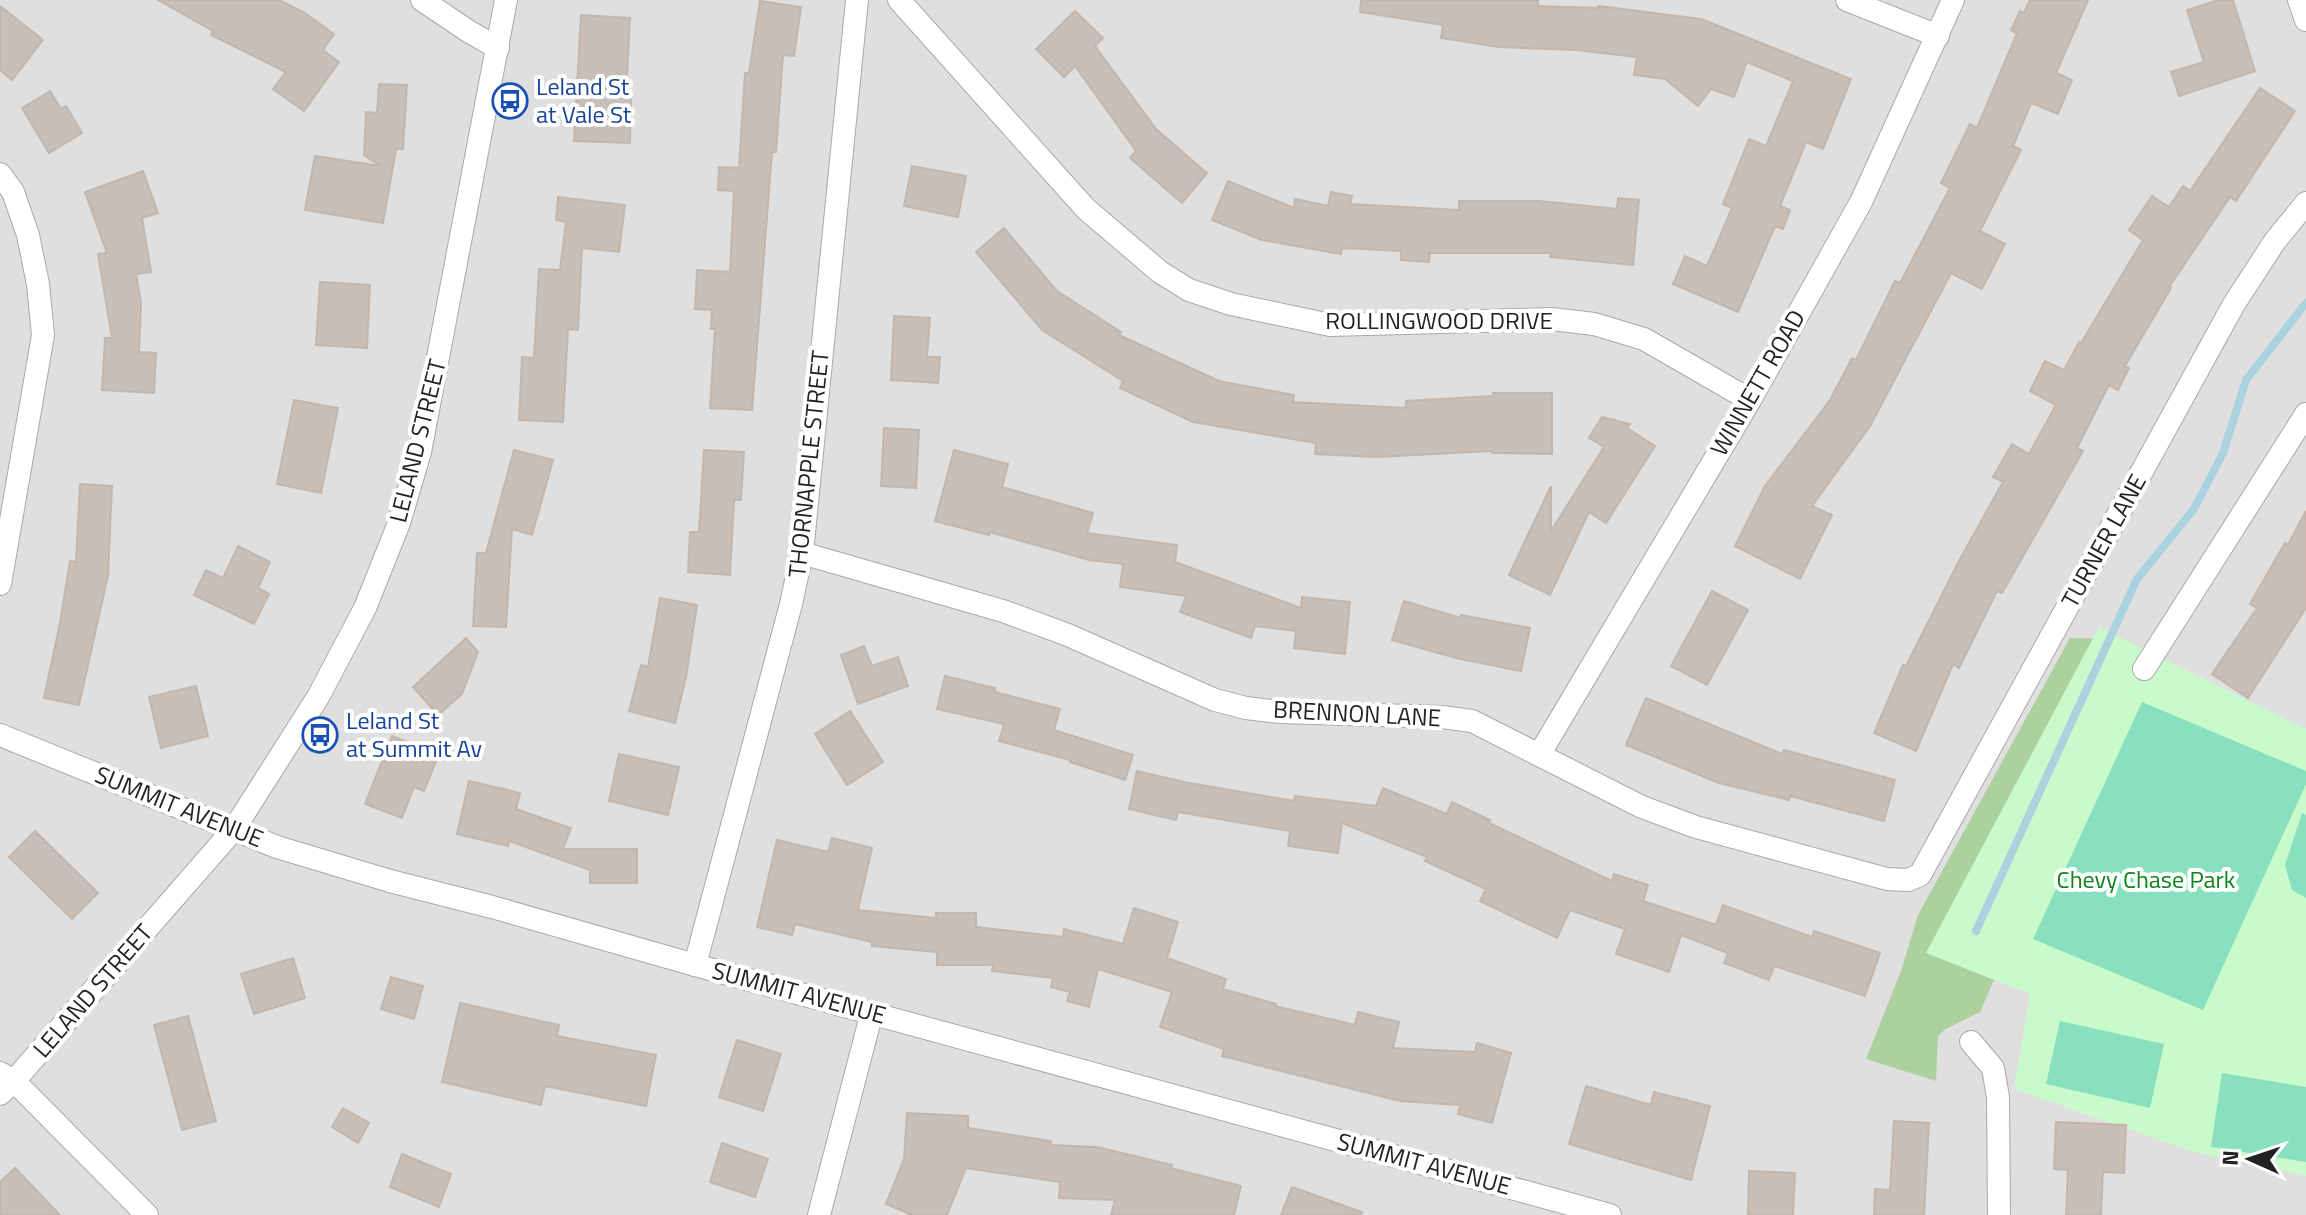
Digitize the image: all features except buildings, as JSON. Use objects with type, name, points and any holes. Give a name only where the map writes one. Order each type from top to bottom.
[{"type":"street","points":[[422,0],[498,48]]},
{"type":"street","name":"LELAND STREET","points":[[5,1083],[234,829],[318,697],[365,608],[399,523],[420,452],[506,0]]},
{"type":"street","name":"THORNAPPLE STREET","points":[[695,965],[802,553],[857,0]]},
{"type":"street","name":"ROLLINGWOOD DRIVE","points":[[899,0],[1086,209],[1160,272],[1189,290],[1245,308],[1330,325],[1552,319],[1594,324],[1644,339],[1750,400]]},
{"type":"street","points":[[1847,0],[1938,36]]},
{"type":"street","name":"WINNETT ROAD","points":[[1539,755],[1750,400],[1861,202],[1953,0]]},
{"type":"street","points":[[2299,0],[2306,20]]},
{"type":"street","points":[[0,174],[13,192],[28,235],[38,284],[43,335],[0,584]]},
{"type":"street","name":"TURNER LANE","points":[[1908,880],[1920,875],[2234,304],[2275,241],[2306,203]]},
{"type":"street","points":[[2144,669],[2306,414]]},
{"type":"street","name":"BRENNON LANE","points":[[802,553],[1016,616],[1068,635],[1215,700],[1246,708],[1472,721],[1642,807],[1696,827],[1887,879],[1908,880]]},
{"type":"street","name":"SUMMIT AVENUE","points":[[0,735],[277,847],[390,881],[1610,1215]]},
{"type":"street","points":[[819,1215],[872,1012]]},
{"type":"street","points":[[1971,1042],[1993,1068],[1998,1097],[1999,1215]]},
{"type":"street","points":[[5,1083],[147,1215]]},
{"type":"shaded area","points":[[0,0],[2306,0],[2306,1215],[0,1215]]},
{"type":"green space","name":"Chevy Chase Park","points":[[2099,627],[2306,729],[2306,1176],[2191,1151],[2014,1089],[2030,994],[1926,953]]},
{"type":"green space","points":[[2070,638],[2115,639],[2112,709],[1980,1012],[1938,1036],[1936,1081],[1866,1059],[1901,971],[1918,915]]},
{"type":"green space","points":[[2142,702],[2306,771],[2306,784],[2203,1010],[2033,939]]},
{"type":"green space","points":[[2302,813],[2306,815],[2306,898],[2292,890],[2285,865]]},
{"type":"green space","points":[[2060,1021],[2164,1044],[2150,1108],[2046,1084]]},
{"type":"green space","points":[[2222,1073],[2306,1087],[2306,1162],[2211,1147]]},
{"type":"waterway","points":[[1976,931],[2137,579],[2194,509],[2223,453],[2246,380],[2306,303]]},
{"type":"place","name":"Leland St at Vale St","points":[[510,101]]},
{"type":"place","name":"Leland St at Summit Av","points":[[320,735]]}]
